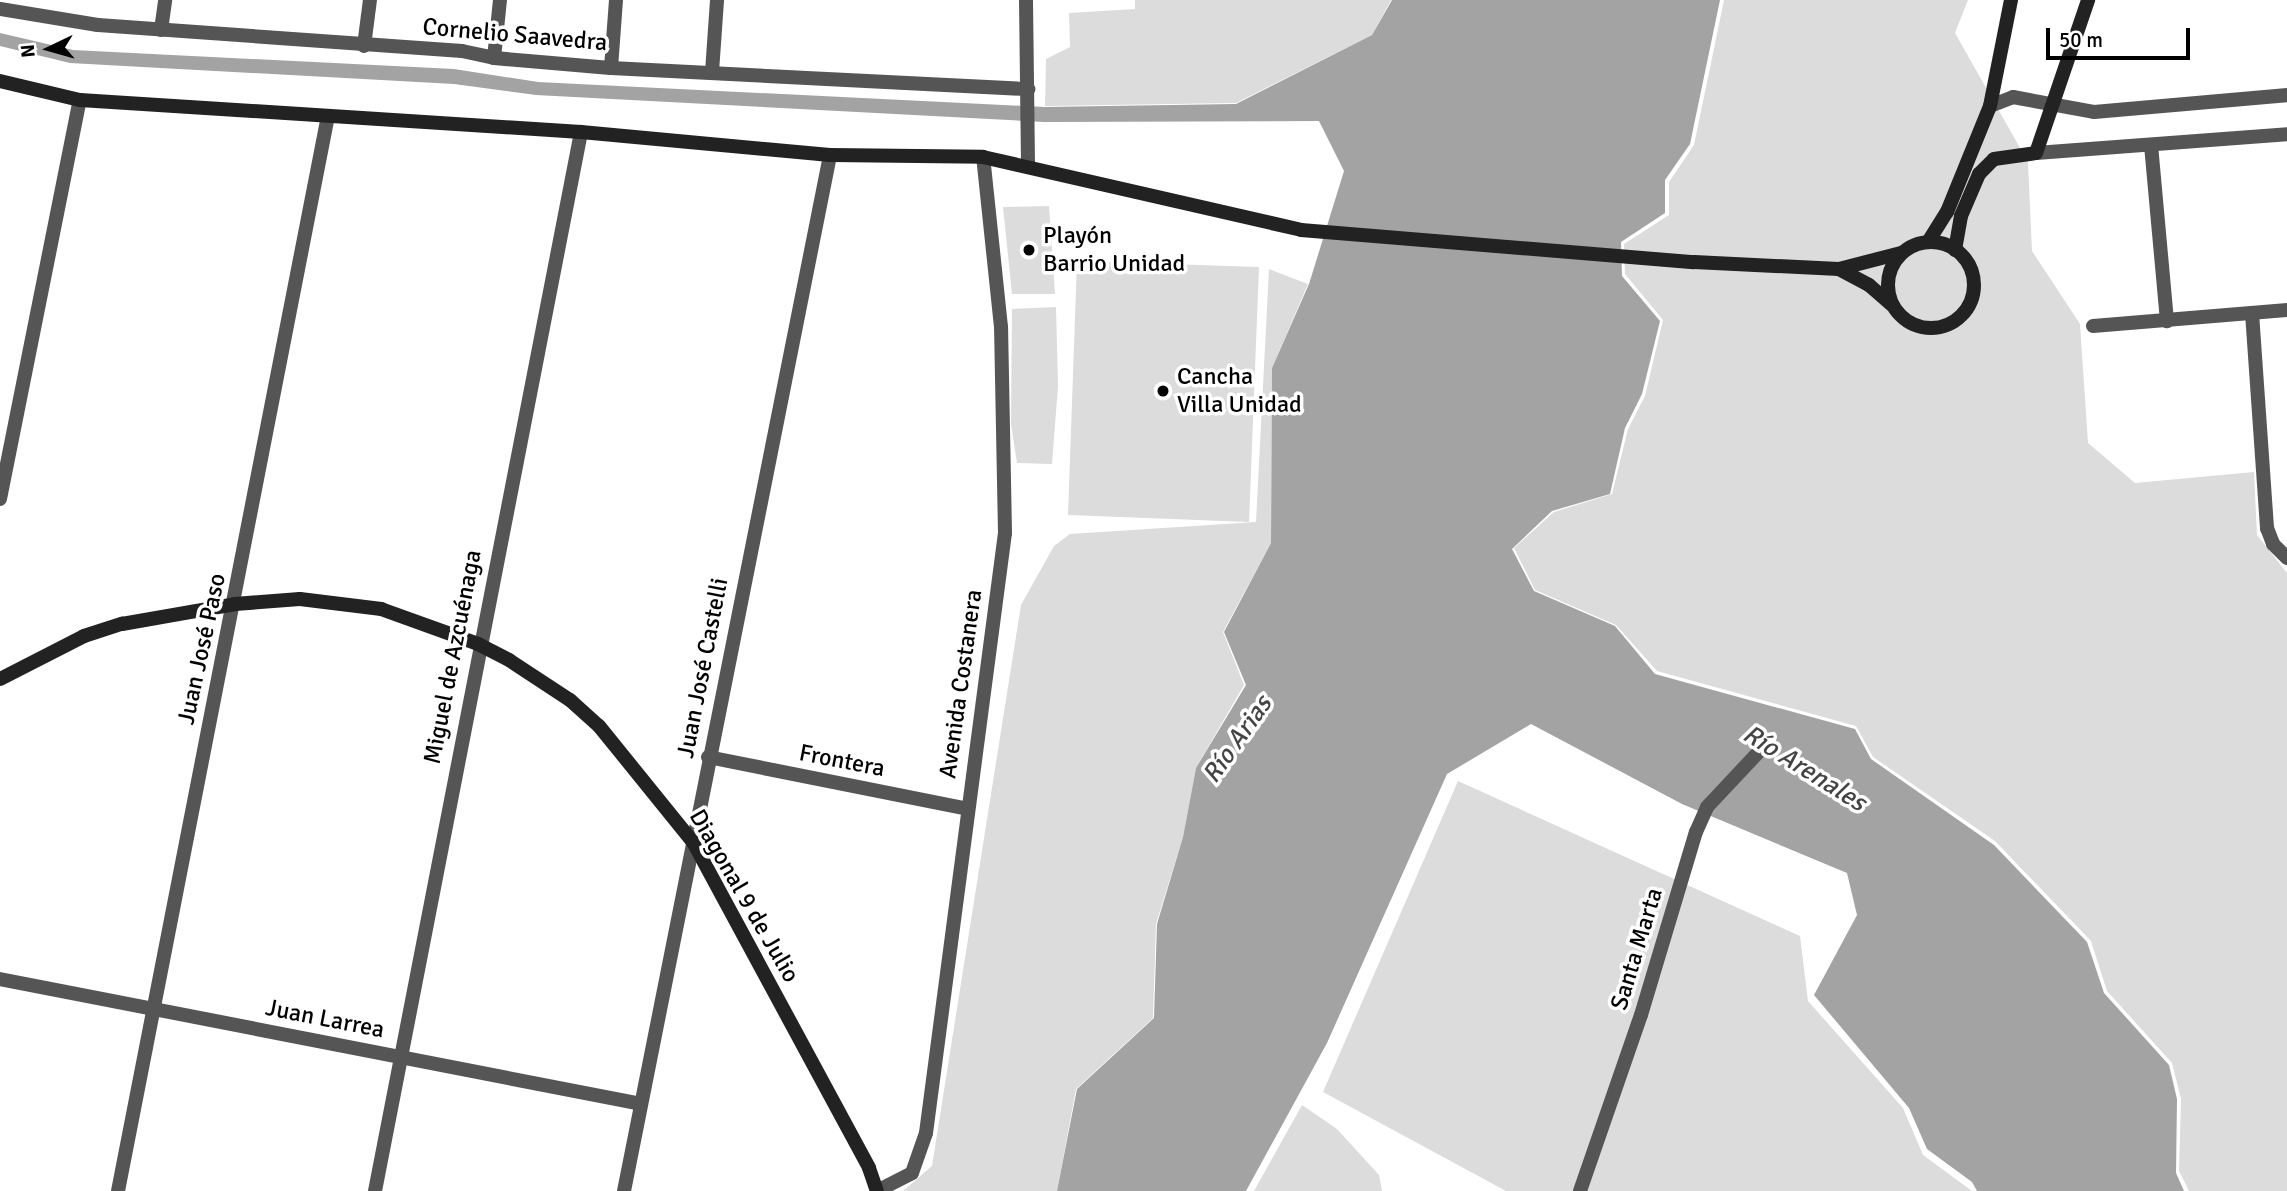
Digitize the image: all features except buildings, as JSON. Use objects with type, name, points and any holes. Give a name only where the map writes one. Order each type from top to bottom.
[{"type":"street","points":[[32,15],[34,0]]},
{"type":"street","points":[[161,30],[165,0]]},
{"type":"street","points":[[364,46],[370,0]]},
{"type":"street","points":[[494,58],[500,0]]},
{"type":"street","points":[[611,68],[616,0]]},
{"type":"street","points":[[712,72],[717,0]]},
{"type":"street","points":[[1026,0],[1028,164]]},
{"type":"street","points":[[0,81],[80,100],[581,132],[830,155],[983,157],[1028,164],[1301,230],[1694,262],[1839,269],[1901,253],[1928,242],[1947,212],[1990,106],[2011,0]]},
{"type":"street","points":[[2036,153],[2088,0]]},
{"type":"street","name":"Cornelio Saavedra","points":[[0,9],[161,30],[462,51],[494,58],[611,68],[1028,89]]},
{"type":"street","points":[[1990,106],[2013,97],[2050,106],[2094,112],[2287,95]]},
{"type":"street","points":[[0,499],[80,100]]},
{"type":"street","name":"Juan José Paso","points":[[118,1191],[150,1008],[235,604],[328,116]]},
{"type":"street","name":"Miguel de Azcuénaga","points":[[374,1191],[402,1056],[478,644],[581,132]]},
{"type":"street","points":[[1955,250],[1961,216],[1979,174],[1994,159],[2036,153],[2287,134]]},
{"type":"street","points":[[2151,145],[2167,321]]},
{"type":"street","name":"Juan José Castelli","points":[[624,1191],[708,757],[830,155]]},
{"type":"street","name":"Avenida Costanera","points":[[877,1191],[912,1172],[926,1133],[1005,533],[1001,327],[983,157]]},
{"type":"street","points":[[1839,269],[1869,285],[1902,318],[1924,328],[1949,325],[1968,308],[1974,283],[1965,258],[1955,250],[1928,242]]},
{"type":"street","points":[[1893,307],[1888,279],[1901,253]]},
{"type":"street","points":[[2094,326],[2287,310]]},
{"type":"street","points":[[2252,313],[2267,528],[2273,544],[2287,558]]},
{"type":"street","name":"Diagonal 9 de Julio","points":[[0,679],[84,636],[160,615],[235,604],[300,599],[370,607],[478,644],[541,680],[599,726],[693,842],[869,1168],[877,1191]]},
{"type":"street","name":"Santa Marta","points":[[1580,1191],[1641,1015],[1696,832],[1707,807],[1769,741]]},
{"type":"street","name":"Frontera","points":[[708,757],[968,809]]},
{"type":"street","name":"Juan Larrea","points":[[0,979],[641,1104]]},
{"type":"shaded area","points":[[1135,0],[1391,0],[1372,35],[1236,103],[1045,106],[1046,59],[1070,47],[1069,13],[1135,9]]},
{"type":"shaded area","points":[[1724,0],[1968,0],[1955,33],[2028,162],[2032,251],[2080,324],[2088,443],[2135,483],[2254,472],[2257,535],[2287,573],[2287,1191],[2189,1191],[2179,1171],[2181,1099],[2172,1063],[2107,991],[2091,941],[1995,841],[1873,757],[1856,726],[1657,671],[1616,625],[1535,590],[1514,548],[1554,512],[1612,494],[1628,429],[1645,396],[1663,320],[1625,274],[1624,244],[1669,215],[1669,182],[1694,145]]},
{"type":"shaded area","name":"Playón Barrio Unidad","points":[[1049,206],[1055,294],[1012,294],[1003,207]]},
{"type":"shaded area","name":"Cancha Villa Unidad","points":[[1077,261],[1259,267],[1249,522],[1068,515]]},
{"type":"shaded area","points":[[1269,269],[1308,284],[1272,368],[1271,543],[1223,632],[1244,685],[1196,768],[1183,837],[1156,924],[1153,1018],[1076,1089],[1057,1191],[903,1191],[932,1166],[1021,605],[1054,546],[1070,534],[1256,522]]},
{"type":"shaded area","points":[[1056,307],[1058,386],[1052,464],[1017,463],[1011,424],[1012,309]]},
{"type":"shaded area","points":[[1458,781],[1800,936],[1808,1001],[1903,1108],[1923,1155],[1972,1191],[1506,1191],[1323,1092]]},
{"type":"shaded area","points":[[1302,1105],[1337,1129],[1379,1175],[1382,1191],[1254,1191]]},
{"type":"water","points":[[1392,0],[1720,0],[1690,144],[1665,180],[1665,213],[1621,242],[1622,276],[1660,321],[1642,394],[1625,428],[1610,494],[1552,511],[1512,549],[1534,591],[1615,626],[1655,674],[1855,729],[1871,759],[1994,845],[2087,942],[2104,993],[2169,1065],[2177,1099],[2176,1173],[2184,1191],[1977,1191],[1972,1182],[1927,1149],[1909,1108],[1814,995],[1857,915],[1847,873],[1682,804],[1531,724],[1447,774],[1327,1043],[1246,1191],[1057,1191],[1077,1089],[1154,1018],[1157,924],[1183,837],[1196,768],[1246,685],[1224,632],[1271,543],[1272,368],[1309,284],[1344,171],[1319,121],[1044,122],[536,95],[454,84],[70,63],[0,46],[0,33],[73,50],[454,69],[538,82],[1044,107],[1236,104],[1372,35]]},
{"type":"place","name":"Playón Barrio Unidad","points":[[1029,250]]},
{"type":"place","name":"Cancha Villa Unidad","points":[[1163,391]]},
{"type":"water label","name":"Río Arias","points":[[1238,740]]},
{"type":"water label","name":"Río Arenales","points":[[1804,769]]}]
